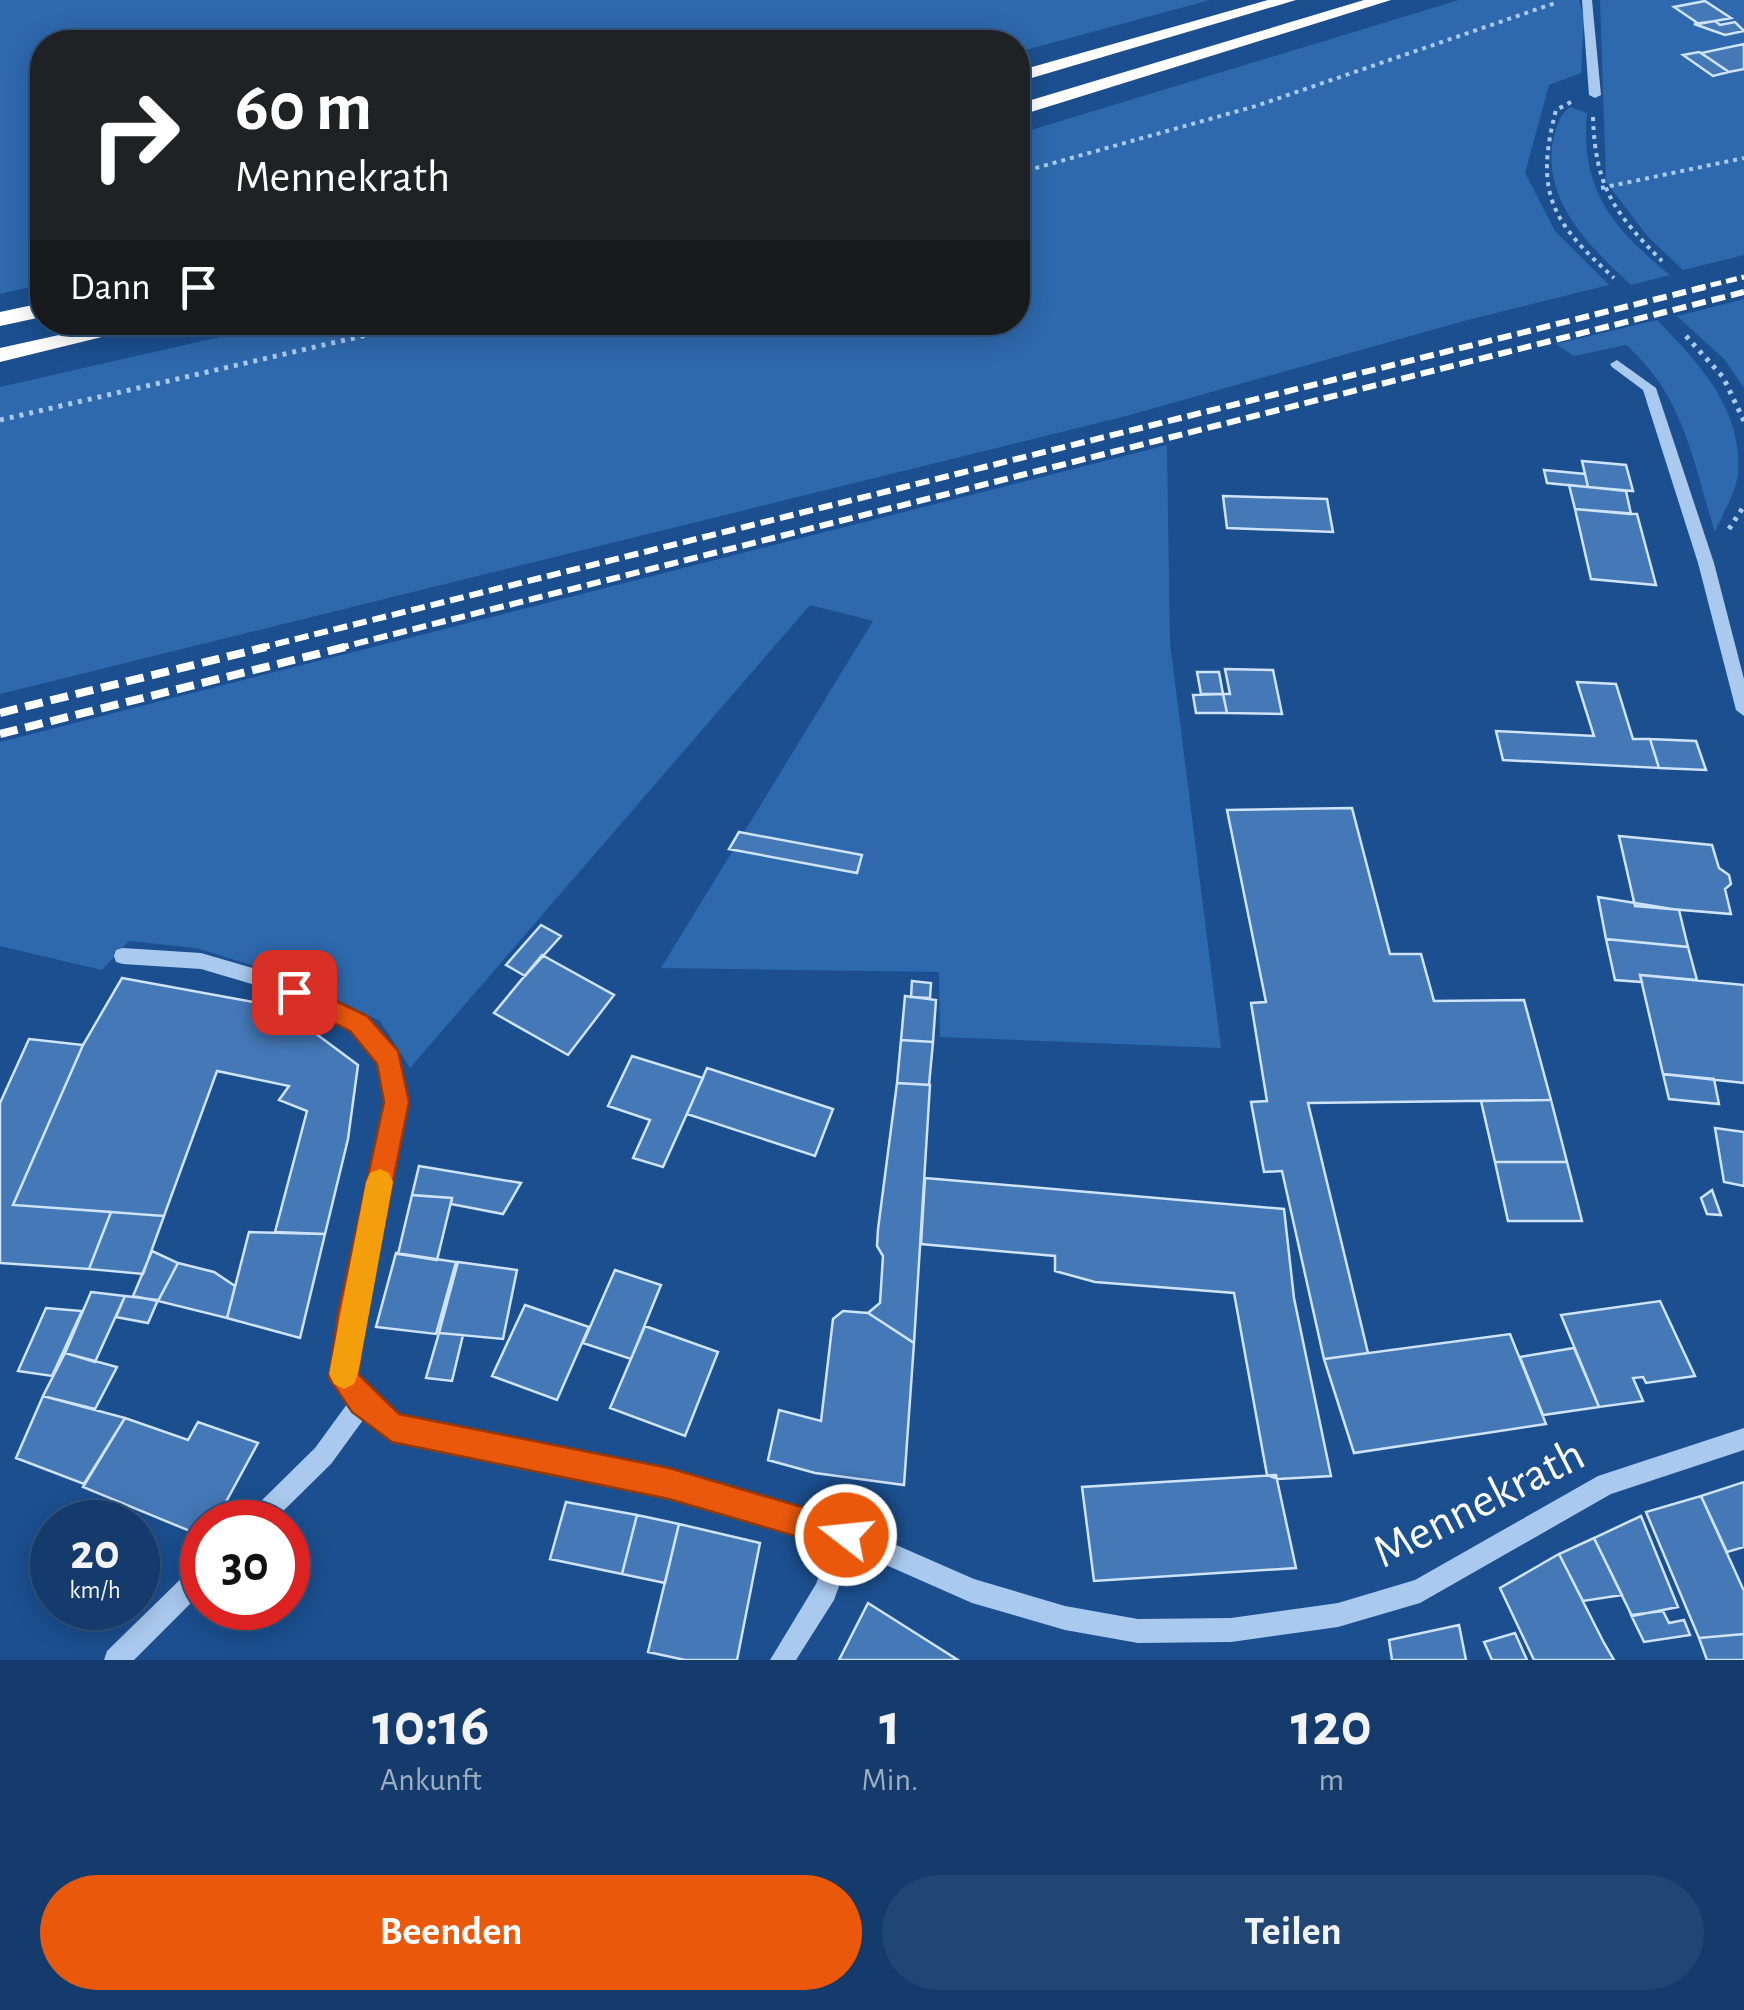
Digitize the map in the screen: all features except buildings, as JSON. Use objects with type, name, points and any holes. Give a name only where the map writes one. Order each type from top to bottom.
[{"type":"highway","points":[[1030,74],[1288,0]]},
{"type":"highway","points":[[1030,106],[1382,0]]},
{"type":"highway","points":[[0,319],[30,313]]},
{"type":"highway","points":[[0,355],[92,335]]},
{"type":"street","points":[[1587,0],[1595,95]]},
{"type":"street","points":[[1617,364],[1650,388],[1706,563],[1744,710]]},
{"type":"street","points":[[123,956],[202,961],[273,982],[358,1024],[389,1060],[396,1102],[352,1314],[343,1378],[362,1402],[323,1456],[278,1500]]},
{"type":"street","name":"Mennekrath","points":[[362,1402],[392,1427],[669,1484],[846,1535],[972,1591],[1065,1618],[1138,1631],[1231,1630],[1338,1616],[1420,1591],[1606,1484],[1744,1440]]},
{"type":"street","points":[[782,1660],[825,1590],[846,1535]]},
{"type":"street","points":[[116,1660],[180,1597]]},
{"type":"path","points":[[1030,170],[1256,106],[1564,0]]},
{"type":"path","points":[[1614,278],[1563,228],[1553,211],[1542,174],[1544,149],[1556,110],[1595,95],[1593,157],[1601,188],[1610,208],[1662,261]]},
{"type":"path","points":[[1601,188],[1744,158]]},
{"type":"path","points":[[0,420],[367,335]]},
{"type":"path","points":[[1686,336],[1723,377],[1744,421]]},
{"type":"shaded area","points":[[0,0],[1210,0],[1030,49],[1030,30],[30,30],[30,287],[0,294]]},
{"type":"shaded area","points":[[1459,0],[1579,0],[1584,19],[1581,73],[1549,85],[1525,173],[1555,231],[1609,285],[1464,321],[1126,416],[0,694],[0,387],[228,335],[1030,335],[1030,130]]},
{"type":"shaded area","points":[[1600,0],[1744,0],[1744,255],[1683,270],[1648,237],[1606,182]]},
{"type":"shaded area","points":[[1570,107],[1587,113],[1589,165],[1605,206],[1632,241],[1670,275],[1631,285],[1572,221],[1555,183],[1552,163],[1557,127]]},
{"type":"shaded area","points":[[1744,299],[1744,388],[1725,360],[1677,316]]},
{"type":"shaded area","points":[[1657,320],[1702,370],[1726,408],[1733,429],[1738,474],[1715,532],[1684,431],[1662,386],[1646,365],[1626,345],[1574,356],[1556,344]]},
{"type":"shaded area","points":[[1167,445],[1170,643],[1221,1048],[940,1037],[939,972],[661,968],[873,621],[810,605],[410,1068],[380,1021],[296,979],[196,948],[129,941],[102,970],[0,946],[0,742]]},
{"type":"railway","points":[[1695,289],[1744,277]]},
{"type":"railway","points":[[256,649],[1705,287]]},
{"type":"railway","points":[[335,649],[1744,292]]},
{"type":"railway","points":[[0,713],[266,647]]},
{"type":"railway","points":[[0,734],[345,647]]},
{"type":"slow traffic","points":[[344,1374],[352,1314],[380,1182]]},
{"type":"route","points":[[294,992],[358,1024],[389,1060],[396,1102],[352,1314],[343,1378],[362,1402],[392,1427],[669,1484],[846,1535]]}]
